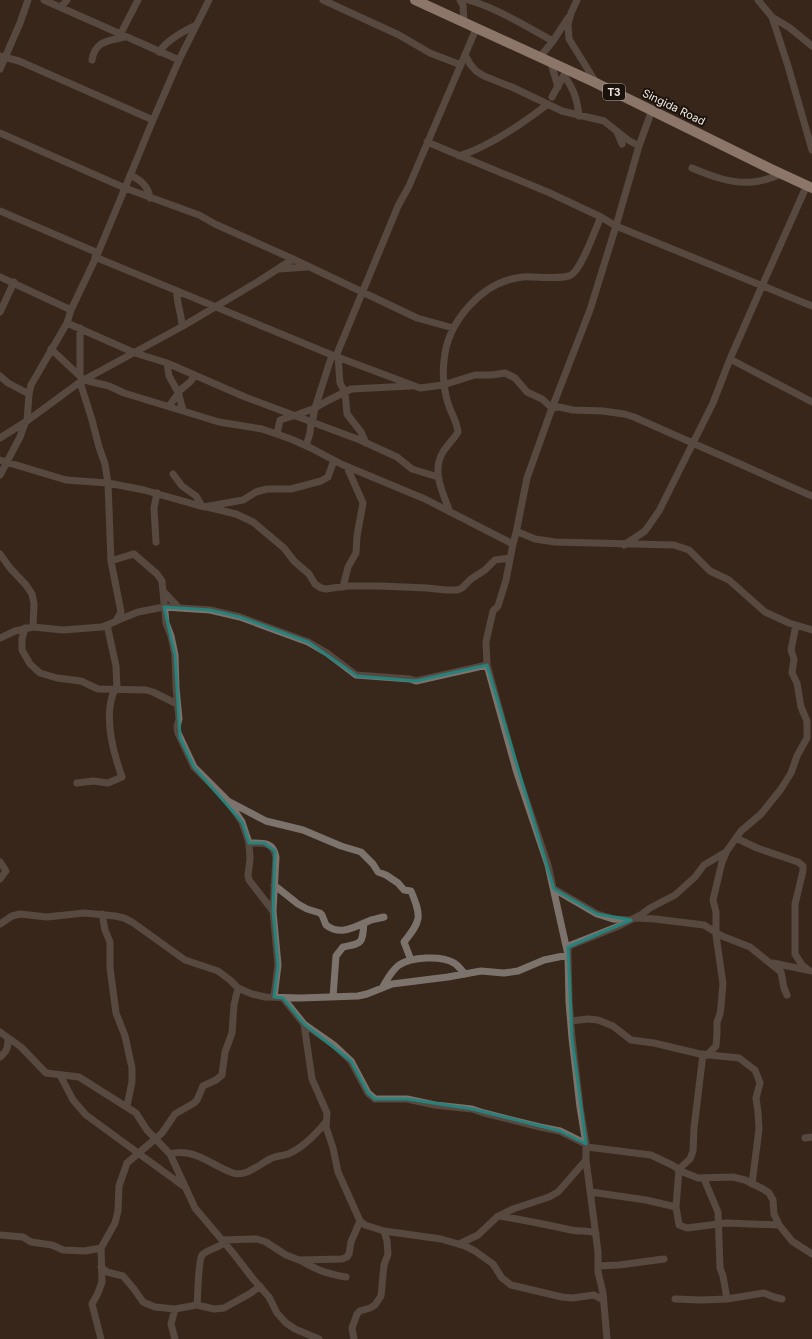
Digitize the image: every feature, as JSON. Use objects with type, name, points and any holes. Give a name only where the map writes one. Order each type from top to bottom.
[{"type":"highway","name":"Singida Road","points":[[415,0],[434,5],[476,29],[540,57],[565,73],[597,84],[810,186]]},
{"type":"street","points":[[0,69],[2,59],[20,23],[28,0]]},
{"type":"street","points":[[44,0],[122,36],[179,60]]},
{"type":"street","points":[[61,8],[67,0]]},
{"type":"street","points":[[92,60],[95,50],[101,43],[122,36],[138,0]]},
{"type":"street","points":[[0,475],[3,462],[20,437],[26,422],[31,385],[66,323],[179,60],[208,0]]},
{"type":"street","points":[[323,0],[399,35],[430,53],[461,64]]},
{"type":"street","points":[[460,0],[463,6],[464,23]]},
{"type":"street","points":[[468,0],[502,14],[553,41]]},
{"type":"street","points":[[540,57],[553,41],[571,13],[577,0]]},
{"type":"street","points":[[758,0],[772,16],[812,46]]},
{"type":"street","points":[[571,13],[568,24],[569,39],[597,84]]},
{"type":"street","points":[[772,16],[812,150]]},
{"type":"street","points":[[159,52],[171,39],[196,25]]},
{"type":"street","points":[[306,446],[310,433],[311,422],[335,356],[398,206],[409,186],[476,29]]},
{"type":"street","points":[[465,55],[476,71],[484,76],[514,88],[562,111],[604,122],[628,140],[639,146]]},
{"type":"street","points":[[2,59],[19,61],[153,120]]},
{"type":"street","points":[[551,63],[558,87]]},
{"type":"street","points":[[565,73],[577,99],[579,116]]},
{"type":"street","points":[[552,97],[565,73]]},
{"type":"street","points":[[459,156],[473,151],[499,137],[527,120],[548,104]]},
{"type":"street","points":[[568,955],[554,889],[537,829],[517,773],[488,665],[486,642],[493,611],[498,606],[510,558],[527,478],[590,310],[639,146],[652,110]]},
{"type":"street","points":[[617,132],[622,144]]},
{"type":"street","points":[[0,133],[125,188],[199,215],[215,224],[309,266],[417,318],[453,328]]},
{"type":"street","points":[[427,142],[501,172],[601,217],[616,226],[812,306]]},
{"type":"street","points":[[692,168],[708,175],[730,181],[753,182],[783,174]]},
{"type":"street","points":[[130,175],[146,186],[150,198]]},
{"type":"street","points":[[624,545],[646,531],[658,511],[692,442],[714,403],[730,360],[762,286],[810,186]]},
{"type":"street","points":[[0,211],[214,307],[414,386],[426,388],[443,385],[475,375],[505,373],[515,378],[527,392],[542,399],[552,408]]},
{"type":"street","points":[[450,512],[438,477],[437,468],[442,454],[458,432],[443,385],[444,355],[453,328],[472,303],[500,282],[522,277],[562,277],[572,275],[580,264],[601,217]]},
{"type":"street","points":[[0,438],[26,422],[81,380],[135,353],[293,259]]},
{"type":"street","points":[[278,269],[309,266]]},
{"type":"street","points":[[0,277],[14,282],[71,310]]},
{"type":"street","points":[[0,312],[14,282]]},
{"type":"street","points":[[177,291],[177,300],[180,309],[182,326]]},
{"type":"street","points":[[66,323],[135,353],[167,363],[245,397],[366,443],[397,457],[412,469],[438,477]]},
{"type":"street","points":[[80,328],[81,380],[105,464],[108,483],[111,561],[121,612],[116,621]]},
{"type":"street","points":[[51,349],[81,380],[109,386],[124,393],[218,422],[255,427],[277,434],[306,446],[347,467],[425,499],[513,544]]},
{"type":"street","points":[[335,356],[340,383],[344,392],[347,414],[361,432],[366,443]]},
{"type":"street","points":[[730,360],[812,402]]},
{"type":"street","points":[[167,363],[169,376],[178,392],[183,410]]},
{"type":"street","points":[[169,406],[178,392],[190,382],[195,375]]},
{"type":"street","points":[[0,376],[8,383],[29,394]]},
{"type":"street","points":[[266,431],[281,419],[316,408],[344,392],[359,388],[399,388],[414,386]]},
{"type":"street","points":[[552,408],[559,407],[573,410],[603,411],[624,414],[692,442],[812,496]]},
{"type":"street","points":[[277,434],[279,421]]},
{"type":"street","points":[[203,506],[243,500],[256,492],[267,489],[288,490],[321,481],[328,477],[334,460]]},
{"type":"street","points":[[3,462],[66,480],[108,483],[157,493],[236,514],[253,522],[281,545],[294,561],[309,574],[315,584],[321,588],[330,589],[343,587],[383,586],[457,590],[462,588],[495,560],[510,558]]},
{"type":"street","points":[[343,587],[348,567],[356,553],[357,536],[363,503],[347,467]]},
{"type":"street","points":[[174,474],[182,486],[196,496],[203,506]]},
{"type":"street","points":[[156,542],[154,508],[157,493]]},
{"type":"street","points":[[516,533],[518,532],[535,538],[555,542],[624,545],[674,545],[689,550],[710,571],[729,580],[765,612],[789,623],[812,630]]},
{"type":"street","points":[[0,554],[32,594],[34,604],[33,627]]},
{"type":"street","points":[[111,561],[134,554],[157,574],[162,581],[166,623],[176,655],[176,688],[179,719],[177,727],[178,733],[194,767],[228,801],[242,822],[249,843],[249,880],[273,911]]},
{"type":"street","points":[[163,591],[178,607]]},
{"type":"street","points":[[0,638],[25,628],[33,627],[63,630],[96,628],[138,612],[164,607],[178,607],[210,610],[240,617],[308,642],[343,664],[357,676],[410,679],[416,681],[488,665]]},
{"type":"street","points":[[77,783],[108,783],[122,777],[112,742],[109,714],[111,696],[116,689],[116,666],[107,625]]},
{"type":"street","points":[[779,1225],[741,1223],[687,1228],[679,1225],[676,1207],[679,1170],[690,1160],[693,1151],[694,1128],[705,1055],[716,1046],[717,1042],[716,1026],[720,1014],[723,984],[716,932],[716,912],[713,900],[720,868],[726,852],[741,831],[761,814],[786,782],[800,751],[807,741],[809,719],[802,707],[797,683],[792,673],[794,659],[791,650],[796,625]]},
{"type":"street","points":[[25,628],[22,639],[22,650],[30,664],[44,675],[57,678],[81,680],[98,689],[153,692],[178,704]]},
{"type":"street","points":[[228,801],[266,820],[303,830],[341,846],[361,852],[373,864],[378,872],[386,875],[398,883],[404,890],[411,891],[416,903],[419,919],[415,928],[404,942],[411,960]]},
{"type":"street","points":[[736,838],[757,848],[798,862],[802,866],[803,870],[795,904],[795,954],[802,965],[810,970]]},
{"type":"street","points":[[249,843],[264,843],[270,845],[275,851],[276,857],[273,911],[278,965],[274,997]]},
{"type":"street","points":[[607,1339],[603,1293],[598,1277],[598,1252],[586,1160],[587,1145],[580,1107],[571,1020],[568,948],[596,937],[633,919],[675,895],[695,877],[704,865],[726,852]]},
{"type":"street","points":[[0,862],[6,871],[0,879]]},
{"type":"street","points":[[274,885],[298,904],[307,909],[320,913],[326,925],[336,930],[346,930],[384,917]]},
{"type":"street","points":[[554,889],[597,914],[613,919],[655,919],[704,925],[750,947],[771,963],[781,972],[787,995]]},
{"type":"street","points":[[0,924],[12,916],[20,914],[47,917],[78,912],[120,917],[128,920],[185,960],[218,971],[238,988],[252,994],[265,997],[283,998],[362,995],[374,992],[392,984],[481,971],[504,973],[518,971],[544,960],[568,955]]},
{"type":"street","points":[[102,914],[105,930],[110,942],[110,968],[116,1013],[125,1036],[132,1068],[132,1082],[127,1106]]},
{"type":"street","points":[[333,997],[336,956],[343,947],[358,944],[362,940],[364,923]]},
{"type":"street","points":[[382,988],[393,971],[400,965],[411,960],[428,958],[443,959],[454,963],[465,974]]},
{"type":"street","points":[[771,963],[810,970]]},
{"type":"street","points":[[101,1339],[92,1304],[101,1286],[101,1248],[115,1223],[118,1211],[119,1186],[125,1168],[128,1163],[156,1139],[165,1129],[174,1114],[194,1103],[203,1086],[216,1080],[222,1075],[225,1052],[229,1046],[232,1033],[234,1005],[238,988]]},
{"type":"street","points":[[283,998],[304,1024],[334,1045],[351,1061],[368,1093],[375,1099],[407,1099],[424,1104],[472,1109],[484,1114],[540,1128],[560,1131],[587,1145],[651,1155],[694,1178],[738,1178],[766,1191],[772,1200],[774,1214],[779,1225],[792,1241],[812,1254]]},
{"type":"street","points":[[571,1020],[588,1018],[598,1020],[613,1026],[631,1040],[654,1043],[705,1055],[739,1058],[755,1070],[760,1083],[756,1098],[759,1129],[752,1184]]},
{"type":"street","points":[[304,1024],[312,1079],[327,1112],[326,1123],[338,1172],[360,1221],[365,1225],[384,1231],[441,1239],[459,1244],[475,1251],[493,1264],[502,1278],[511,1285],[562,1297],[573,1298],[594,1295],[603,1300]]},
{"type":"street","points":[[0,1032],[21,1047],[46,1073],[79,1077],[136,1113],[148,1130],[170,1154],[195,1208],[269,1297],[277,1313],[286,1323],[295,1329],[319,1339]]},
{"type":"street","points":[[0,1057],[6,1052],[8,1039]]},
{"type":"street","points":[[60,1075],[73,1100],[82,1112],[186,1188]]},
{"type":"street","points":[[170,1154],[187,1152],[238,1174],[251,1170],[273,1157],[292,1152],[316,1134],[326,1123]]},
{"type":"street","points":[[459,1244],[478,1235],[496,1217],[513,1209],[549,1197],[558,1192],[586,1160]]},
{"type":"street","points":[[704,1178],[718,1212],[720,1268],[727,1299]]},
{"type":"street","points":[[590,1192],[646,1200],[676,1207]]},
{"type":"street","points":[[500,1216],[572,1230],[587,1230],[596,1233]]},
{"type":"street","points":[[299,1260],[328,1260],[345,1258],[349,1254],[351,1242],[360,1221]]},
{"type":"street","points":[[354,1339],[352,1328],[357,1314],[360,1311],[370,1308],[381,1296],[384,1265],[388,1254],[384,1231]]},
{"type":"street","points":[[0,1235],[24,1237],[31,1242],[52,1245],[63,1250],[85,1251],[101,1248]]},
{"type":"street","points":[[223,1242],[257,1239],[266,1242],[286,1255],[299,1260],[318,1271],[346,1278]]},
{"type":"street","points":[[197,1305],[200,1260],[205,1253],[220,1247],[223,1242]]},
{"type":"street","points":[[598,1266],[619,1265],[664,1259]]},
{"type":"street","points":[[101,1267],[107,1272],[123,1276],[143,1302],[149,1306],[175,1309],[197,1305],[214,1309],[224,1308],[251,1293],[260,1286]]},
{"type":"street","points":[[675,1299],[727,1299],[764,1292],[782,1299]]},
{"type":"street","points":[[175,1309],[171,1324],[175,1339]]},
{"type":"highlighted area","points":[[164,607],[210,610],[240,617],[308,642],[357,676],[416,681],[487,665],[554,889],[597,914],[631,920],[568,947],[572,1038],[586,1144],[560,1131],[472,1109],[407,1099],[375,1099],[368,1093],[351,1061],[304,1024],[283,998],[274,997],[278,965],[273,911],[275,851],[264,843],[249,843],[242,822],[194,767],[180,738],[175,655]]}]
